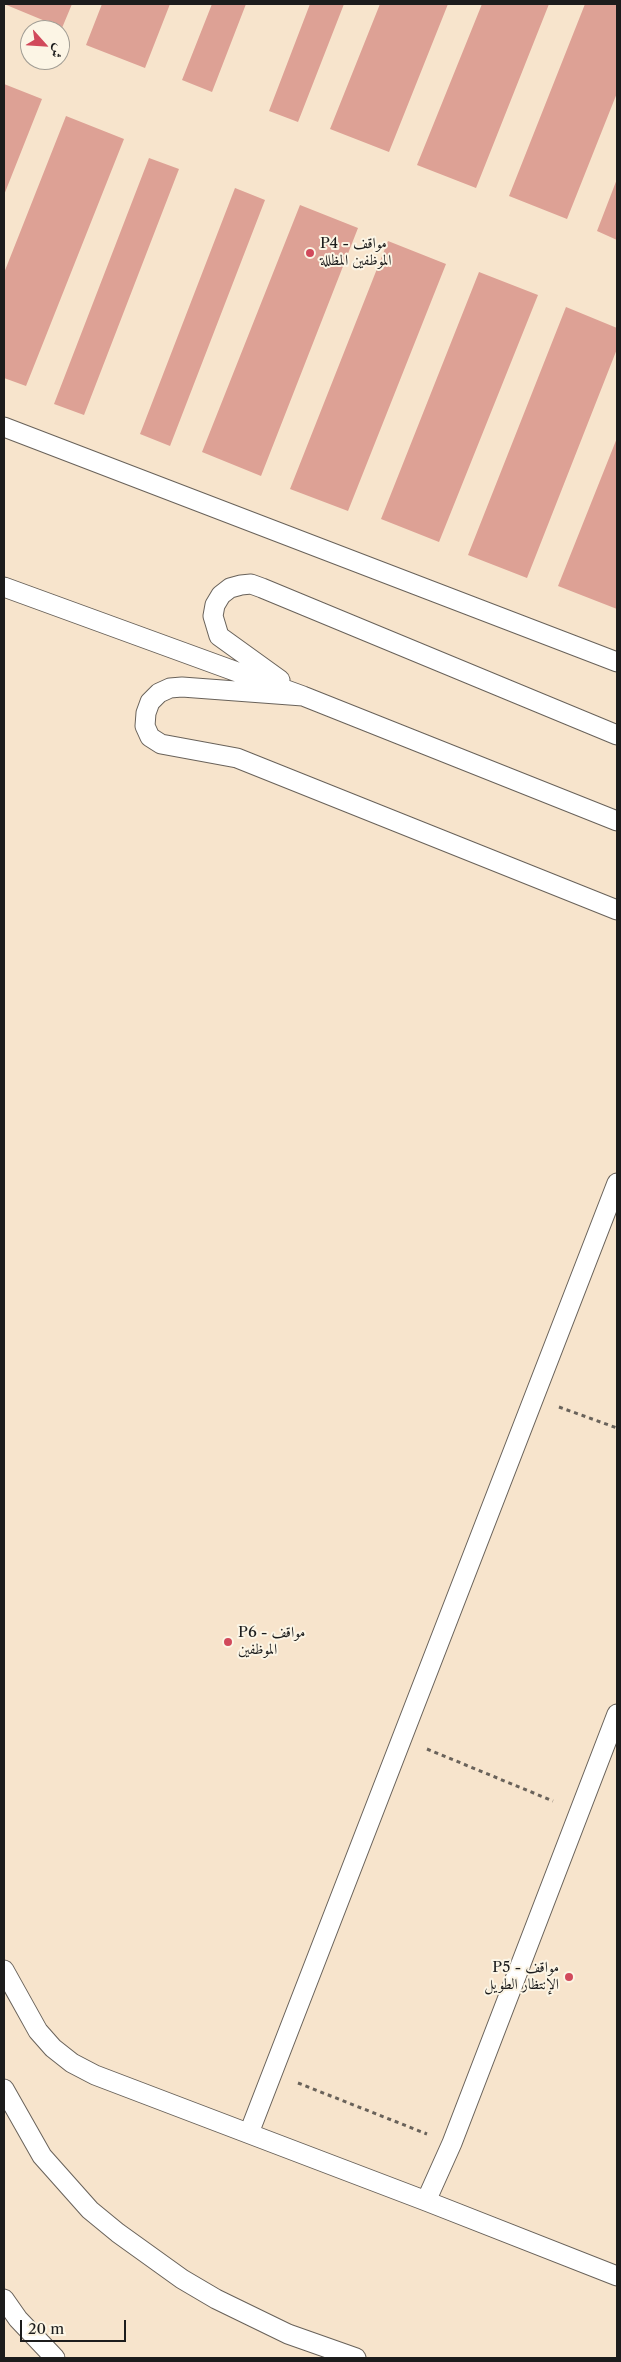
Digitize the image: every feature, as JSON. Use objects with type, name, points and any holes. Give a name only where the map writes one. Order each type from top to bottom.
[{"type":"lane","points":[[4,427],[617,662]]},
{"type":"lane","points":[[303,696],[219,636],[213,616],[215,605],[221,595],[230,588],[241,584],[251,584],[262,588],[617,735]]},
{"type":"lane","points":[[4,587],[303,696],[617,821]]},
{"type":"lane","points":[[303,696],[182,687],[170,688],[158,693],[150,702],[146,713],[145,726],[150,737],[161,744],[236,758],[617,910]]},
{"type":"lane","points":[[249,2133],[532,1398],[617,1183]]},
{"type":"lane","points":[[426,2201],[452,2143],[617,1714]]},
{"type":"lane","points":[[4,1970],[38,2031],[53,2048],[72,2063],[94,2075],[617,2276]]},
{"type":"lane","points":[[4,2089],[42,2156],[90,2210],[118,2234],[182,2279],[216,2299],[288,2334],[356,2358]]},
{"type":"lane","points":[[4,2299],[18,2320],[55,2358]]},
{"type":"path","points":[[532,1398],[617,1428]]},
{"type":"path","points":[[401,1738],[579,1812]]},
{"type":"path","points":[[272,2072],[452,2143]]},
{"type":"building","points":[[4,4],[72,4],[65,20],[43,20]]},
{"type":"building","points":[[102,4],[170,4],[145,68],[86,45]]},
{"type":"building","points":[[212,4],[246,4],[212,92],[182,80]]},
{"type":"building","points":[[310,4],[344,4],[298,122],[269,111]]},
{"type":"building","points":[[380,4],[448,4],[389,152],[330,129]]},
{"type":"building","points":[[482,4],[549,4],[476,188],[417,165]]},
{"type":"building","points":[[585,4],[617,4],[617,93],[567,219],[509,196]]},
{"type":"building","points":[[4,84],[42,99],[4,195]]},
{"type":"building","points":[[66,116],[124,139],[26,386],[4,378],[4,273]]},
{"type":"building","points":[[149,158],[179,169],[84,415],[54,404]]},
{"type":"building","points":[[617,179],[617,240],[597,231]]},
{"type":"building","points":[[235,188],[265,200],[170,446],[140,434]]},
{"type":"building","points":[[300,205],[358,228],[261,476],[202,452]]},
{"type":"building","points":[[388,241],[446,264],[348,511],[290,489]]},
{"type":"building","points":[[479,272],[538,295],[439,542],[381,519]]},
{"type":"building","points":[[566,307],[617,328],[617,349],[527,578],[468,555]]},
{"type":"building","points":[[617,438],[617,609],[558,586]]},
{"type":"place","name":"P4 - مواقف الموظفين المظللة","points":[[310,253]]},
{"type":"place","name":"P6 - مواقف الموظفين","points":[[228,1642]]},
{"type":"place","name":"P5 - مواقف الإنتظار الطويل","points":[[569,1977]]}]
